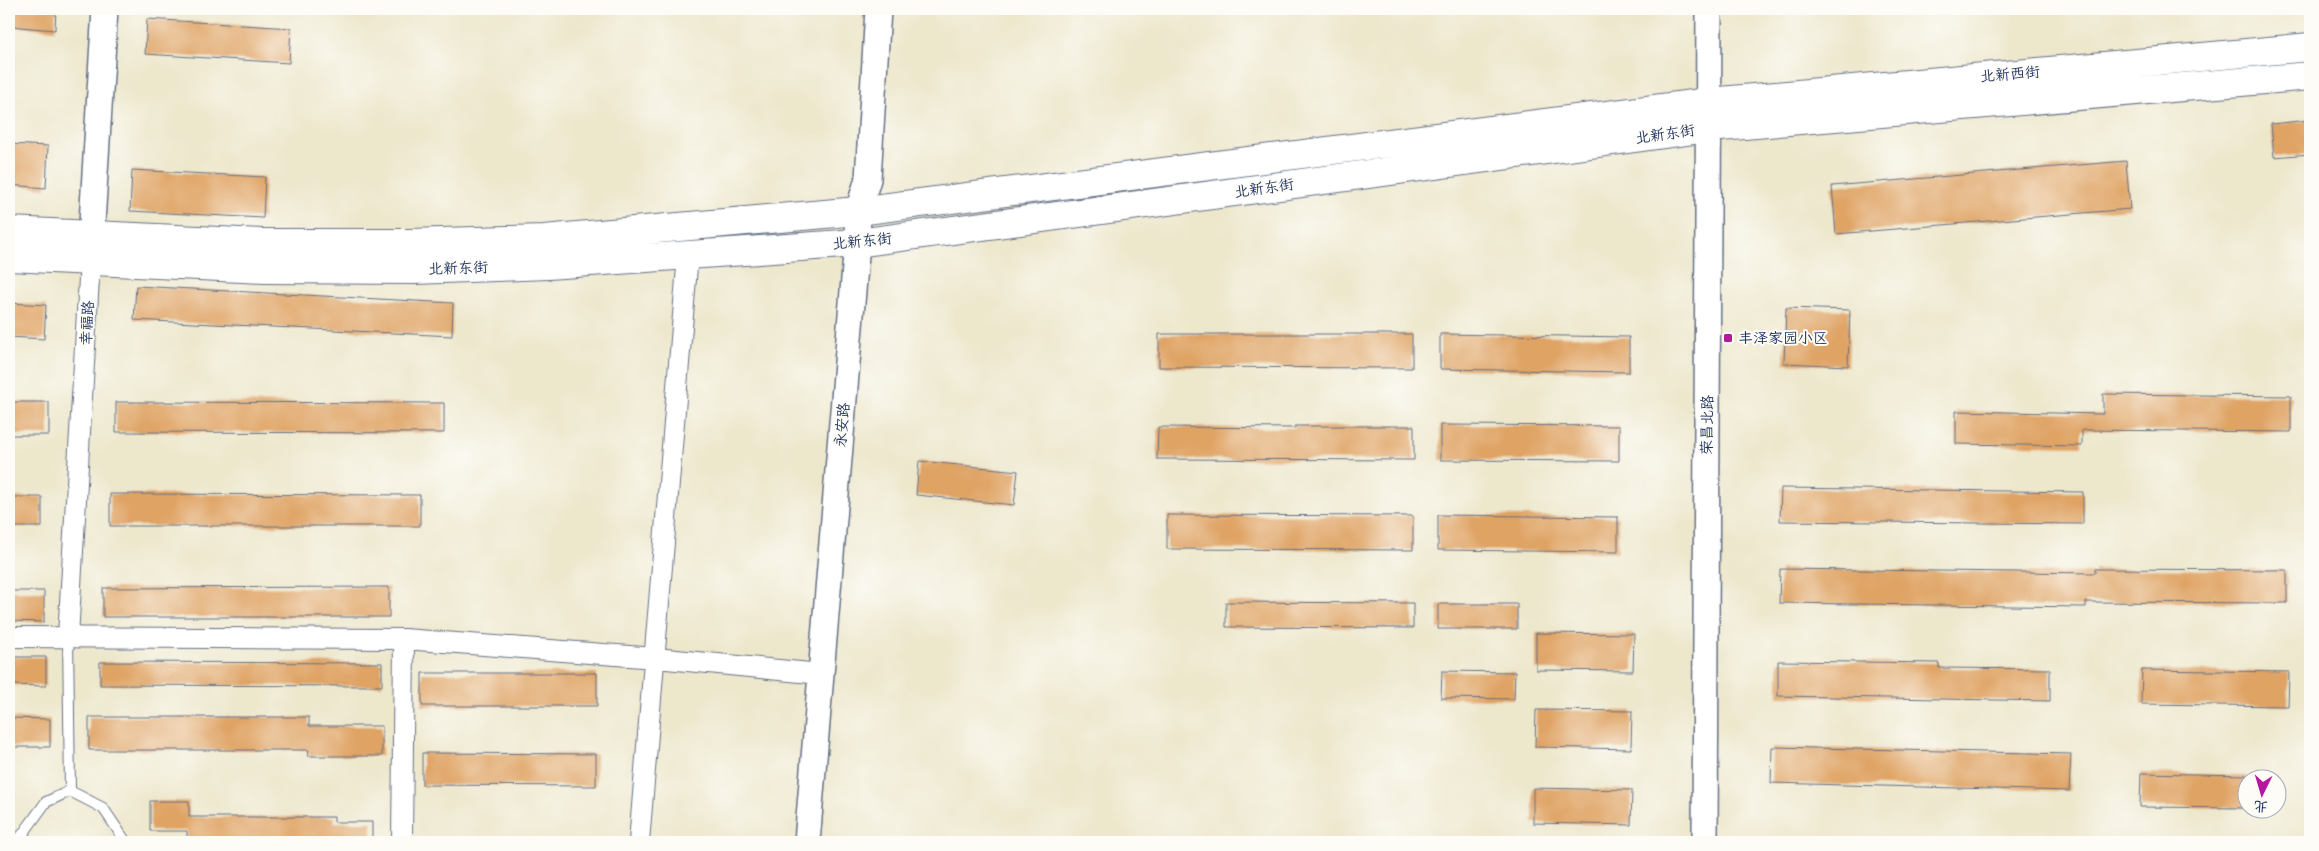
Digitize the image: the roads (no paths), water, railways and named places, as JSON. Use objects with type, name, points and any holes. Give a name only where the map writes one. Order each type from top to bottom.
[{"type":"main road","name":"北新西街","points":[[1709,115],[2310,47]]},
{"type":"main road","name":"北新西街","points":[[1709,115],[2310,76]]},
{"type":"main road","name":"北新东街","points":[[9,230],[91,248],[264,268],[414,270],[548,265],[857,243],[1320,180],[1709,115]]},
{"type":"main road","name":"北新东街","points":[[9,257],[91,248],[262,243],[410,244],[544,239],[858,211],[1316,152],[1709,115]]},
{"type":"street","name":"幸福路","points":[[68,636],[105,9]]},
{"type":"street","name":"永安路","points":[[807,842],[857,243],[858,211],[868,179],[878,9]]},
{"type":"street","name":"荣昌北路","points":[[1705,842],[1709,9]]},
{"type":"street","points":[[1316,152],[1320,180]]},
{"type":"street","points":[[639,842],[656,658],[688,255]]},
{"type":"street","points":[[9,637],[404,639],[656,658],[821,674]]},
{"type":"street","points":[[402,842],[404,639]]},
{"type":"lane","points":[[68,636],[70,791]]},
{"type":"lane","points":[[17,842],[46,802],[70,791]]},
{"type":"lane","points":[[70,791],[103,808],[126,842]]},
{"type":"place","name":"丰泽家园小区","points":[[1728,338]]}]
